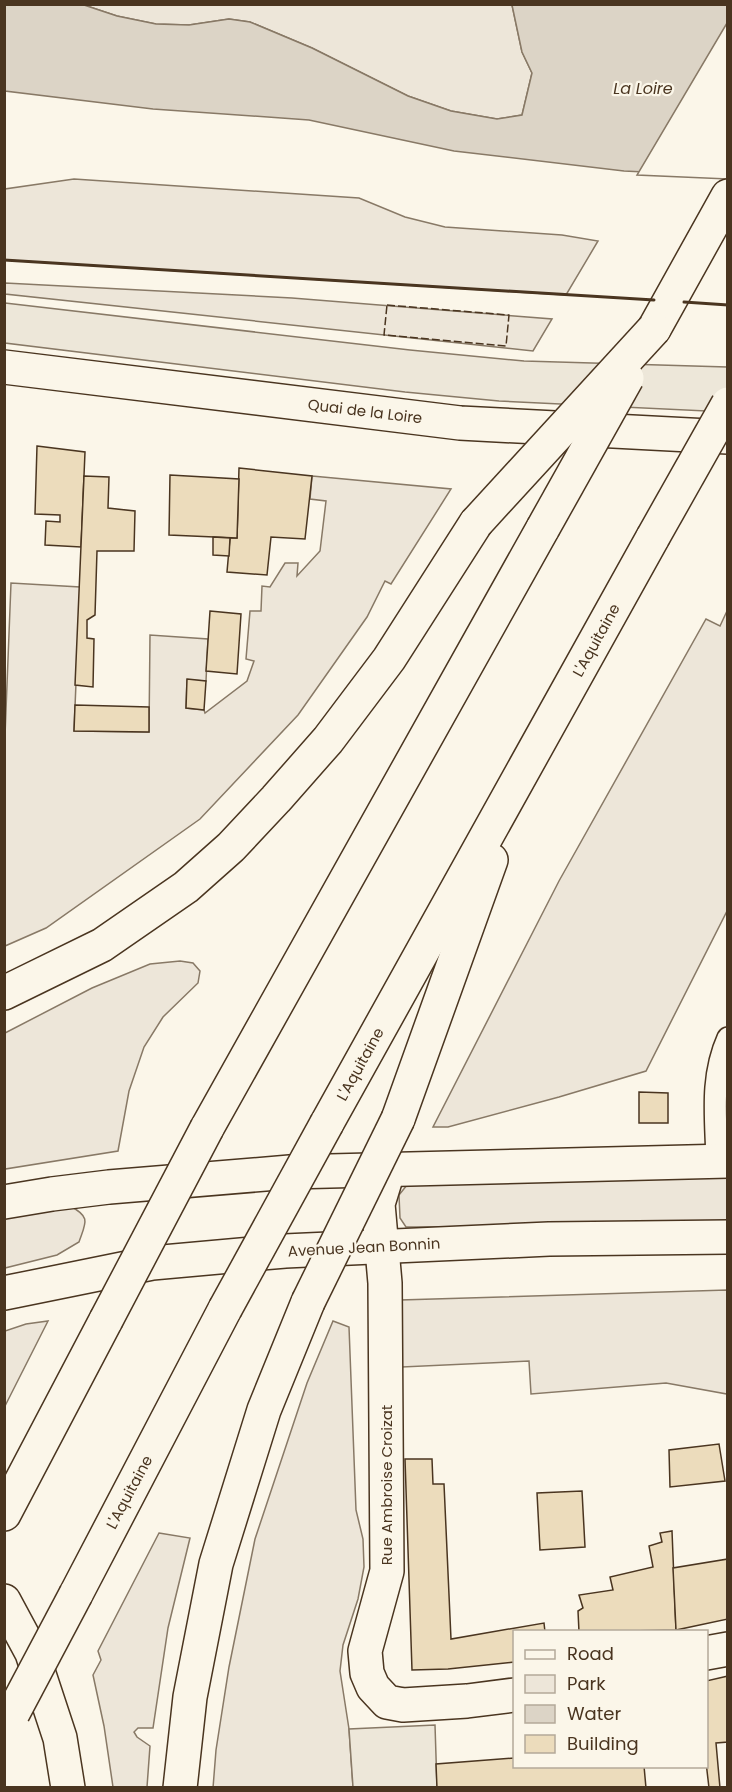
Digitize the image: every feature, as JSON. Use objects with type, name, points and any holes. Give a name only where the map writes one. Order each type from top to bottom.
[{"type":"main road","points":[[9,1505],[207,1128],[728,196]]},
{"type":"main road","points":[[4,993],[102,945],[186,887],[231,848],[328,740],[389,659],[476,524],[654,329]]},
{"type":"main road","name":"Quai de la Loire","points":[[4,367],[460,423],[728,437]]},
{"type":"main road","name":"L'Aquitaine","points":[[9,1722],[225,1309],[728,404]]},
{"type":"main road","points":[[180,1788],[190,1697],[216,1564],[264,1410],[308,1302],[398,1119],[525,768]]},
{"type":"main road","points":[[4,1202],[120,1186],[291,1172],[722,1161]]},
{"type":"main road","name":"Rue Ambroise Croizat","points":[[389,1168],[378,1204],[385,1284],[387,1571],[365,1651],[367,1673],[373,1688],[387,1702],[403,1705],[513,1695]]},
{"type":"main road","name":"Avenue Jean Bonnin","points":[[4,1293],[152,1263],[285,1251],[549,1239],[728,1237]]},
{"type":"main road","points":[[4,1601],[32,1653],[60,1738],[68,1788]]},
{"type":"main road","points":[[708,1653],[728,1648]]},
{"type":"lane","points":[[722,1161],[716,1076],[719,1058],[728,1038]]},
{"type":"green space","points":[[84,5],[512,5],[522,52],[532,73],[522,115],[497,119],[451,111],[408,96],[312,48],[250,22],[229,19],[189,25],[156,24],[117,16]]},
{"type":"green space","points":[[74,179],[359,198],[405,217],[445,227],[562,235],[598,241],[566,295],[5,260],[5,189]]},
{"type":"green space","points":[[5,283],[292,298],[552,319],[533,351],[5,294]]},
{"type":"green space","points":[[312,476],[451,489],[391,584],[385,581],[367,617],[298,715],[200,819],[46,928],[5,946],[4,761],[11,583],[80,587],[74,731],[149,732],[150,635],[208,639],[206,681],[187,680],[186,708],[204,710],[205,713],[247,681],[254,661],[246,659],[250,611],[261,611],[262,586],[270,587],[285,563],[298,563],[297,576],[320,551],[326,501],[310,499]]},
{"type":"green space","points":[[727,611],[727,911],[646,1071],[448,1127],[433,1127],[559,881],[706,619],[720,626]]},
{"type":"green space","points":[[180,961],[193,963],[200,971],[198,983],[163,1017],[144,1047],[129,1091],[118,1151],[5,1169],[5,1033],[92,988],[150,964]]},
{"type":"green space","points":[[727,1169],[727,1226],[406,1227],[400,1218],[399,1195],[407,1185]]},
{"type":"green space","points":[[70,1206],[81,1213],[85,1221],[79,1242],[57,1255],[5,1268],[4,1215]]},
{"type":"green space","points":[[727,1290],[727,1394],[666,1383],[531,1394],[529,1361],[402,1367],[400,1300]]},
{"type":"green space","points":[[48,1321],[5,1406],[5,1331],[26,1324]]},
{"type":"green space","points":[[333,1321],[349,1327],[356,1510],[363,1539],[364,1567],[358,1599],[343,1645],[340,1671],[349,1729],[353,1787],[213,1788],[216,1750],[229,1667],[255,1539],[307,1383]]},
{"type":"green space","points":[[159,1533],[190,1538],[168,1628],[153,1728],[138,1728],[134,1732],[150,1746],[147,1787],[113,1787],[104,1726],[93,1675],[101,1660],[98,1651]]},
{"type":"shaded area","points":[[5,303],[524,361],[727,367],[727,412],[499,401],[405,392],[5,343]]},
{"type":"shaded area","points":[[435,1725],[437,1787],[353,1787],[349,1729]]},
{"type":"water","name":"La Loire","points":[[5,5],[84,5],[117,16],[156,24],[189,25],[229,19],[250,22],[312,48],[408,96],[451,111],[497,119],[522,115],[532,73],[522,52],[512,5],[727,5],[727,176],[624,171],[454,151],[309,120],[153,109],[5,91]]},
{"type":"pier","points":[[727,23],[728,179],[637,175]]},
{"type":"building","points":[[37,446],[85,452],[81,547],[45,545],[46,521],[60,522],[60,515],[35,514]]},
{"type":"building","points":[[239,468],[312,476],[305,539],[271,537],[267,575],[227,572],[230,538],[237,538]]},
{"type":"building","points":[[170,475],[239,479],[237,538],[169,535]]},
{"type":"building","points":[[84,476],[109,477],[108,508],[135,511],[134,551],[97,551],[95,615],[87,620],[87,638],[94,639],[93,687],[75,685]]},
{"type":"building","points":[[213,537],[230,538],[229,556],[213,555]]},
{"type":"building","points":[[210,611],[241,614],[237,674],[206,671]]},
{"type":"building","points":[[187,679],[206,681],[204,710],[186,708]]},
{"type":"building","points":[[75,705],[149,707],[149,732],[74,731]]},
{"type":"building","points":[[639,1092],[668,1093],[668,1123],[639,1123]]},
{"type":"building","points":[[719,1444],[725,1481],[670,1487],[669,1450]]},
{"type":"building","points":[[405,1459],[432,1459],[433,1484],[444,1484],[451,1639],[544,1623],[545,1630],[513,1630],[513,1662],[448,1669],[412,1670]]},
{"type":"building","points":[[582,1491],[585,1547],[540,1550],[537,1493]]},
{"type":"building","points":[[672,1531],[676,1630],[579,1630],[578,1611],[583,1608],[579,1595],[613,1590],[610,1577],[653,1567],[649,1546],[662,1542],[660,1533]]},
{"type":"building","points":[[728,1559],[728,1619],[676,1630],[673,1568]]},
{"type":"building","points":[[728,1676],[728,1742],[716,1743],[720,1788],[709,1788],[707,1768],[708,1681]]},
{"type":"building","points":[[513,1758],[513,1768],[644,1768],[646,1788],[437,1788],[436,1764]]},
{"type":"fence","points":[[387,305],[509,315],[506,346],[384,335],[387,305]]},
{"type":"wall","points":[[4,260],[654,300]]},
{"type":"wall","points":[[684,302],[728,305]]}]
